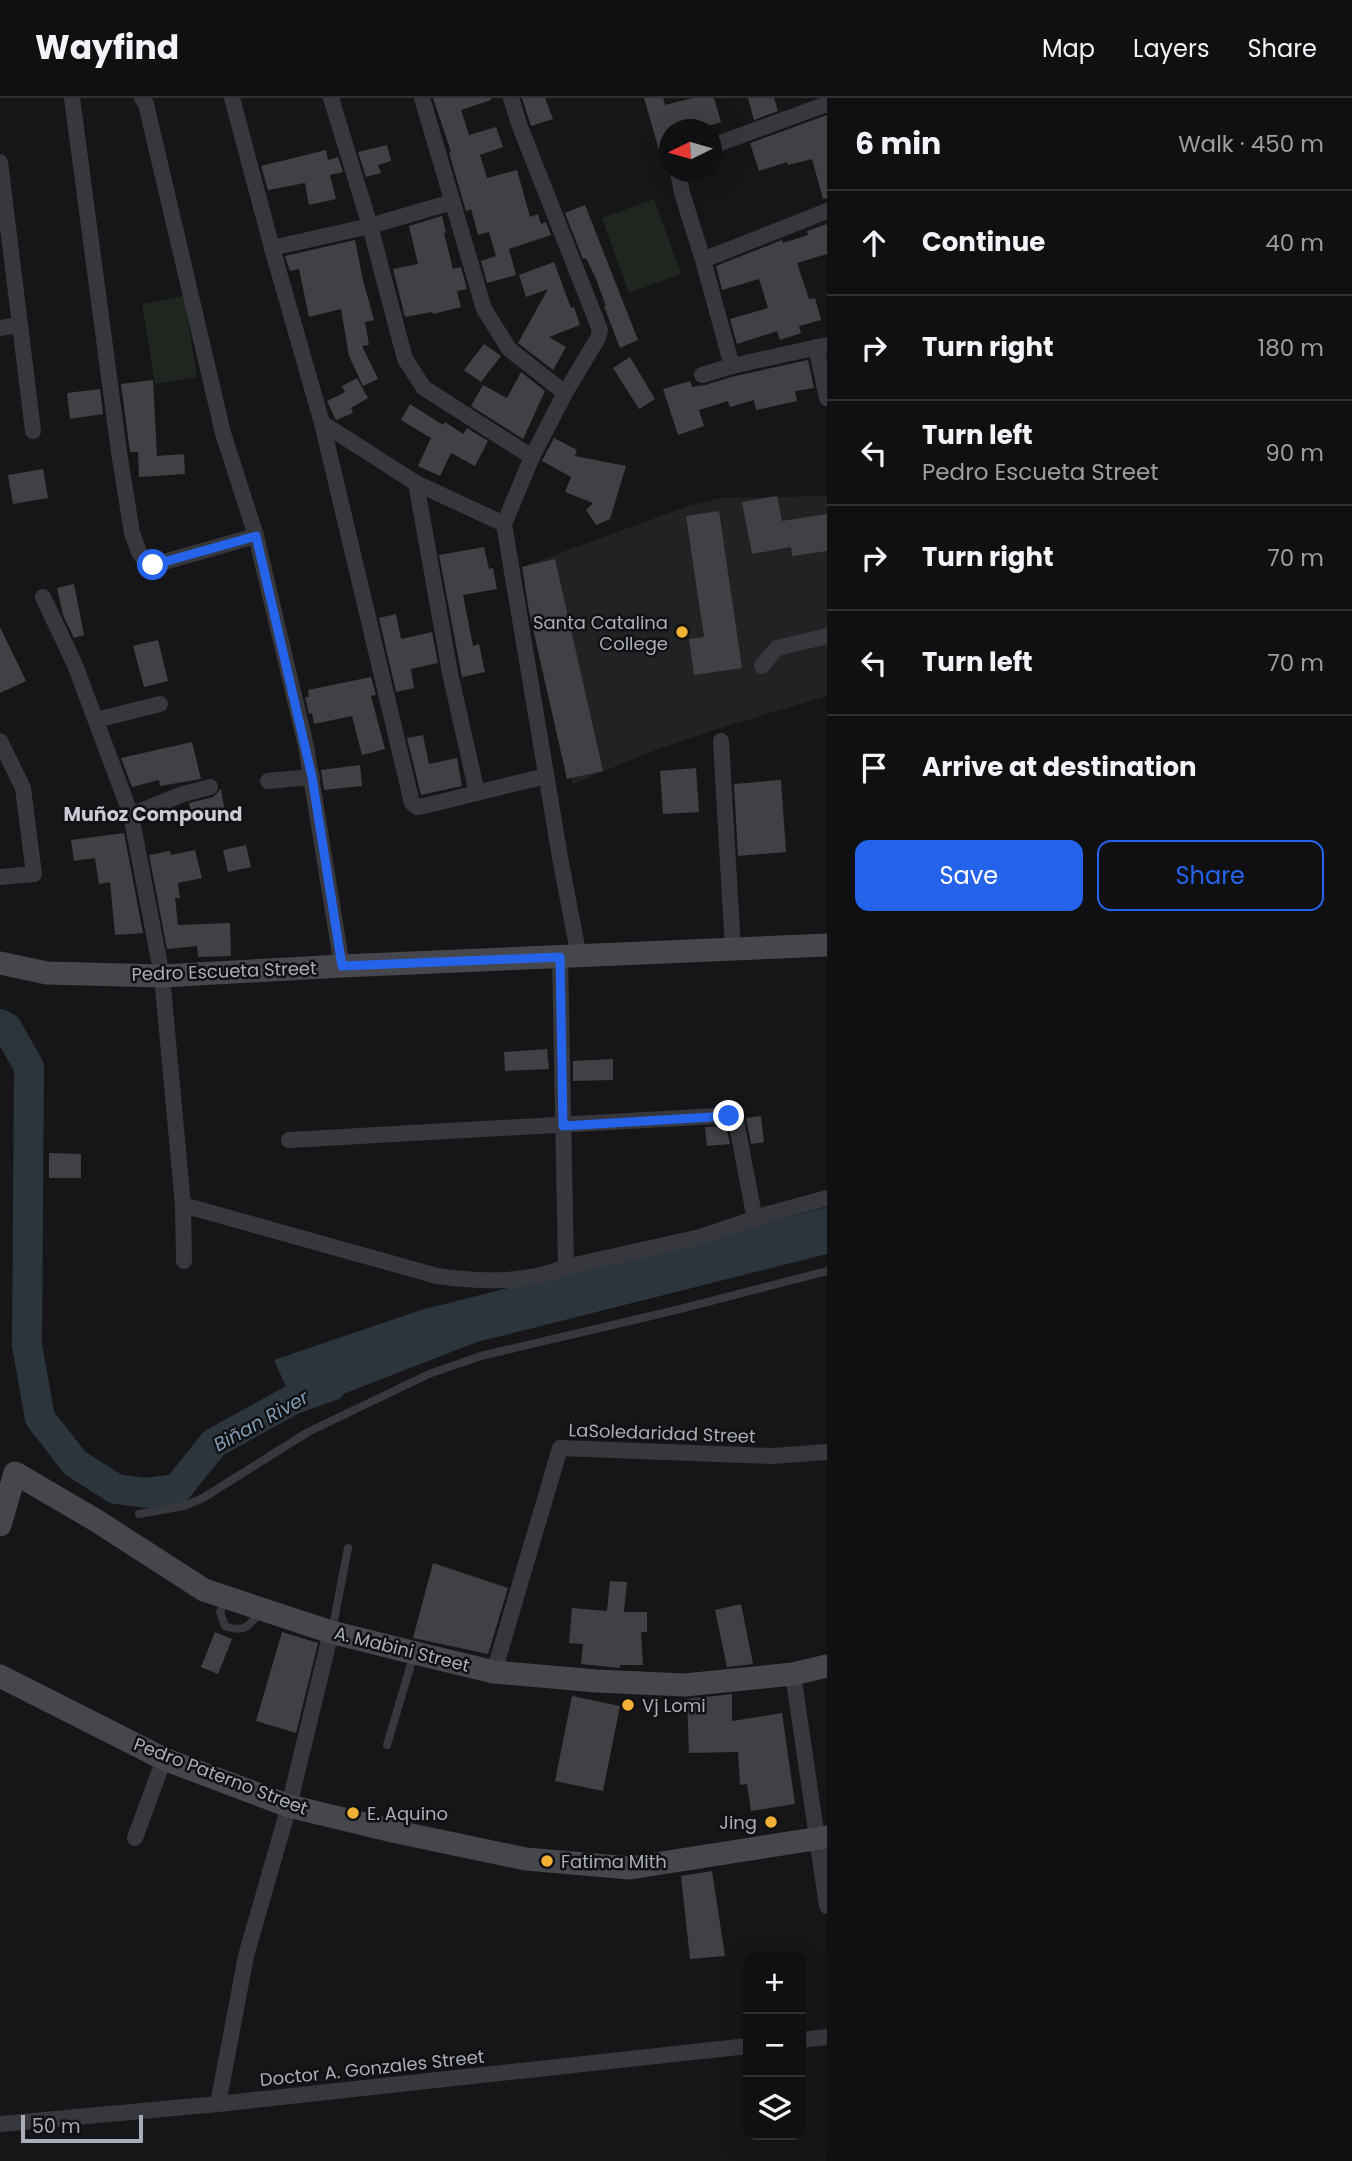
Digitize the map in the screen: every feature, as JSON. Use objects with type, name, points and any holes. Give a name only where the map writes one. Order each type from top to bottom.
[{"type":"street","points":[[72,98],[119,452],[132,533],[139,552],[145,561],[153,565],[256,536]]},
{"type":"street","points":[[142,98],[146,104],[223,433],[256,536],[312,777],[342,966]]},
{"type":"street","points":[[232,98],[322,423],[412,803],[417,807],[546,776]]},
{"type":"street","points":[[331,98],[370,226],[405,359],[424,388],[532,457]]},
{"type":"street","points":[[422,98],[485,309],[509,349],[565,393]]},
{"type":"street","points":[[511,98],[600,330],[532,457],[504,524],[546,776],[570,957],[563,1126],[566,1267]]},
{"type":"street","points":[[722,142],[827,104]]},
{"type":"street","points":[[0,162],[33,431]]},
{"type":"street","points":[[680,182],[732,366]]},
{"type":"street","points":[[272,248],[370,226],[452,202]]},
{"type":"street","points":[[703,260],[827,212]]},
{"type":"street","points":[[0,328],[20,325]]},
{"type":"street","points":[[702,375],[822,346],[827,398]]},
{"type":"street","points":[[322,423],[416,483],[504,524]]},
{"type":"street","points":[[416,483],[450,673],[477,793]]},
{"type":"street","points":[[43,597],[75,666],[131,815],[162,976],[183,1205],[184,1261]]},
{"type":"street","points":[[762,666],[777,648],[827,636]]},
{"type":"street","points":[[96,720],[160,704]]},
{"type":"street","points":[[0,741],[23,788],[34,874],[0,877]]},
{"type":"street","points":[[721,741],[733,950]]},
{"type":"street","points":[[268,781],[312,777]]},
{"type":"street","points":[[131,815],[183,794],[210,787]]},
{"type":"street","name":"Pedro Escueta Street","points":[[0,963],[47,973],[162,976],[827,945]]},
{"type":"street","points":[[289,1140],[736,1116],[755,1220]]},
{"type":"street","points":[[183,1205],[437,1276],[470,1281],[500,1281],[549,1275],[566,1267],[700,1237],[827,1198]]},
{"type":"street","name":"LaSoledaridad Street","points":[[494,1672],[560,1448],[774,1456],[827,1452]]},
{"type":"street","points":[[0,1525],[7,1470]]},
{"type":"street","name":"A. Mabini Street","points":[[7,1470],[97,1521],[204,1590],[331,1632],[494,1672],[685,1685],[793,1674],[827,1666]]},
{"type":"street","points":[[218,2104],[246,1956],[289,1806],[331,1632]]},
{"type":"street","points":[[793,1674],[823,1839],[827,1906]]},
{"type":"street","name":"Pedro Paterno Street","points":[[0,1676],[164,1759],[289,1806],[526,1859],[630,1868],[823,1839]]},
{"type":"street","points":[[135,1838],[164,1759]]},
{"type":"street","points":[[806,2040],[827,2038]]},
{"type":"street","name":"Doctor A. Gonzales Street","points":[[0,2124],[218,2104],[743,2047]]},
{"type":"lane","points":[[139,1514],[184,1506],[203,1498],[308,1432],[429,1374],[481,1356],[827,1271]]},
{"type":"lane","points":[[331,1632],[348,1548]]},
{"type":"lane","points":[[387,1745],[415,1653]]},
{"type":"shaded area","points":[[654,199],[681,274],[629,293],[602,218]]},
{"type":"shaded area","points":[[184,296],[197,377],[155,384],[142,304]]},
{"type":"shaded area","name":"Santa Catalina College","points":[[827,496],[827,696],[653,751],[573,784],[522,567],[688,506],[720,498]]},
{"type":"shaded area","points":[[827,1207],[827,1254],[477,1342],[289,1415],[292,1400],[274,1360],[421,1310]]},
{"type":"building","points":[[433,98],[491,98],[461,110],[469,135],[496,127],[503,147],[480,155],[487,178],[517,170],[530,217],[538,214],[541,224],[546,222],[551,235],[509,249],[516,275],[487,283],[481,261],[496,256],[489,232],[478,235],[471,209],[466,211],[449,153],[451,152]]},
{"type":"building","points":[[522,98],[545,98],[553,119],[531,126]]},
{"type":"building","points":[[644,98],[663,98],[665,105],[693,98],[714,98],[720,119],[659,119],[659,150]]},
{"type":"building","points":[[748,98],[774,98],[778,111],[754,120]]},
{"type":"building","points":[[827,115],[827,198],[823,199],[812,159],[788,165],[787,162],[759,171],[750,143]]},
{"type":"building","points":[[387,145],[391,161],[378,165],[381,173],[366,177],[358,152]]},
{"type":"building","points":[[326,150],[328,160],[338,157],[343,172],[330,175],[336,199],[309,205],[305,183],[268,190],[261,166]]},
{"type":"building","points":[[585,205],[638,340],[620,348],[596,279],[586,258],[583,259],[565,213]]},
{"type":"building","points":[[442,216],[453,269],[461,267],[467,289],[457,291],[461,307],[405,317],[393,269],[418,264],[409,226]]},
{"type":"building","points":[[827,224],[827,254],[797,263],[809,299],[815,298],[821,320],[799,326],[801,333],[780,340],[777,331],[737,344],[730,319],[768,308],[759,279],[722,290],[716,266],[782,240],[783,243],[808,235],[807,231]]},
{"type":"building","points":[[355,240],[374,320],[365,322],[369,345],[362,346],[378,379],[363,386],[349,356],[341,309],[309,317],[299,269],[290,271],[285,256]]},
{"type":"building","points":[[554,262],[580,325],[549,337],[566,347],[553,370],[518,343],[548,289],[526,297],[519,275]]},
{"type":"building","points":[[484,344],[501,356],[481,382],[464,370]]},
{"type":"building","points":[[630,357],[655,399],[639,409],[613,368]]},
{"type":"building","points":[[808,360],[814,388],[795,391],[797,401],[756,410],[754,400],[730,407],[728,401],[699,410],[704,426],[678,435],[663,389],[690,381],[692,387],[705,385]]},
{"type":"building","points":[[521,372],[545,391],[523,439],[471,406],[483,385],[507,398]]},
{"type":"building","points":[[357,378],[368,398],[351,408],[353,413],[336,420],[327,401],[345,392],[342,386]]},
{"type":"building","points":[[153,380],[157,456],[184,454],[185,474],[139,477],[138,452],[130,452],[121,384]]},
{"type":"building","points":[[100,389],[103,414],[70,419],[67,393]]},
{"type":"building","points":[[410,404],[443,425],[445,422],[463,434],[467,428],[488,441],[475,466],[451,453],[440,476],[418,466],[431,438],[401,420]]},
{"type":"building","points":[[554,438],[577,450],[575,456],[626,466],[610,519],[596,525],[586,510],[593,503],[565,492],[571,477],[542,461]]},
{"type":"building","points":[[43,469],[48,498],[13,504],[8,475]]},
{"type":"building","points":[[777,496],[782,521],[827,514],[827,551],[792,556],[791,547],[752,554],[742,502]]},
{"type":"building","points":[[719,511],[742,668],[694,675],[689,639],[704,637],[686,516]]},
{"type":"building","points":[[484,547],[489,569],[493,568],[497,589],[463,595],[473,646],[479,644],[485,672],[462,677],[439,555]]},
{"type":"building","points":[[555,559],[603,771],[567,779],[529,611],[522,567]]},
{"type":"building","points":[[74,584],[84,635],[74,638],[63,615],[57,588]]},
{"type":"building","points":[[396,614],[401,639],[432,632],[438,663],[411,669],[414,688],[396,692],[379,618]]},
{"type":"building","points":[[0,627],[26,681],[0,693]]},
{"type":"building","points":[[158,640],[168,681],[144,687],[133,646]]},
{"type":"building","points":[[371,677],[376,695],[371,696],[385,749],[362,755],[352,716],[314,724],[305,697],[309,697],[308,690]]},
{"type":"building","points":[[423,735],[429,764],[457,758],[462,786],[421,795],[407,738]]},
{"type":"building","points":[[192,742],[201,779],[160,786],[159,780],[132,787],[121,758]]},
{"type":"building","points":[[360,765],[362,786],[324,790],[321,770]]},
{"type":"building","points":[[696,768],[699,812],[663,814],[660,771]]},
{"type":"building","points":[[781,780],[786,852],[738,856],[734,784]]},
{"type":"building","points":[[221,789],[226,818],[211,821],[210,817],[193,821],[189,803],[213,797]]},
{"type":"building","points":[[124,833],[143,933],[115,935],[110,882],[99,884],[95,858],[74,861],[71,840]]},
{"type":"building","points":[[246,845],[251,867],[228,872],[223,850]]},
{"type":"building","points":[[195,850],[202,878],[178,883],[180,898],[175,898],[178,925],[230,923],[231,956],[198,957],[197,946],[167,949],[149,855],[170,851],[171,855]]},
{"type":"building","points":[[547,1049],[549,1069],[505,1071],[504,1052]]},
{"type":"building","points":[[613,1059],[613,1080],[573,1081],[573,1061]]},
{"type":"building","points":[[761,1116],[764,1142],[751,1144],[746,1118]]},
{"type":"building","points":[[726,1126],[730,1144],[707,1146],[705,1127]]},
{"type":"building","points":[[49,1153],[81,1154],[81,1178],[49,1178]]},
{"type":"building","points":[[433,1563],[508,1588],[488,1654],[413,1638]]},
{"type":"building","points":[[610,1581],[627,1582],[624,1612],[647,1612],[647,1632],[641,1632],[643,1665],[620,1665],[620,1668],[581,1664],[583,1644],[569,1643],[572,1608],[607,1611]]},
{"type":"building","points":[[741,1604],[753,1664],[727,1667],[715,1610]]},
{"type":"building","points":[[215,1632],[232,1639],[218,1674],[201,1667]]},
{"type":"building","points":[[282,1632],[318,1643],[296,1733],[256,1721]]},
{"type":"building","points":[[732,1694],[732,1721],[782,1713],[795,1804],[751,1811],[747,1784],[740,1785],[738,1752],[689,1753],[687,1699]]},
{"type":"building","points":[[572,1696],[620,1706],[603,1791],[555,1781]]},
{"type":"building","points":[[712,1871],[725,1956],[690,1959],[681,1876]]},
{"type":"waterway","name":"Biñan River","points":[[0,1024],[7,1028],[29,1067],[27,1345],[40,1418],[75,1463],[116,1489],[146,1493],[177,1489],[214,1443],[292,1400],[331,1386]]},
{"type":"place","name":"Santa Catalina College","points":[[682,632]]},
{"type":"place","name":"Vj Lomi","points":[[628,1705]]},
{"type":"place","name":"E. Aquino","points":[[353,1813]]},
{"type":"place","name":"Jing","points":[[771,1822]]},
{"type":"place","name":"Fatima Mith","points":[[547,1861]]},
{"type":"district","name":"Muñoz Compound","points":[[153,814]]},
{"type":"route","points":[[153,565],[256,536],[306,746],[342,966],[560,957],[563,1126],[729,1116]]}]
